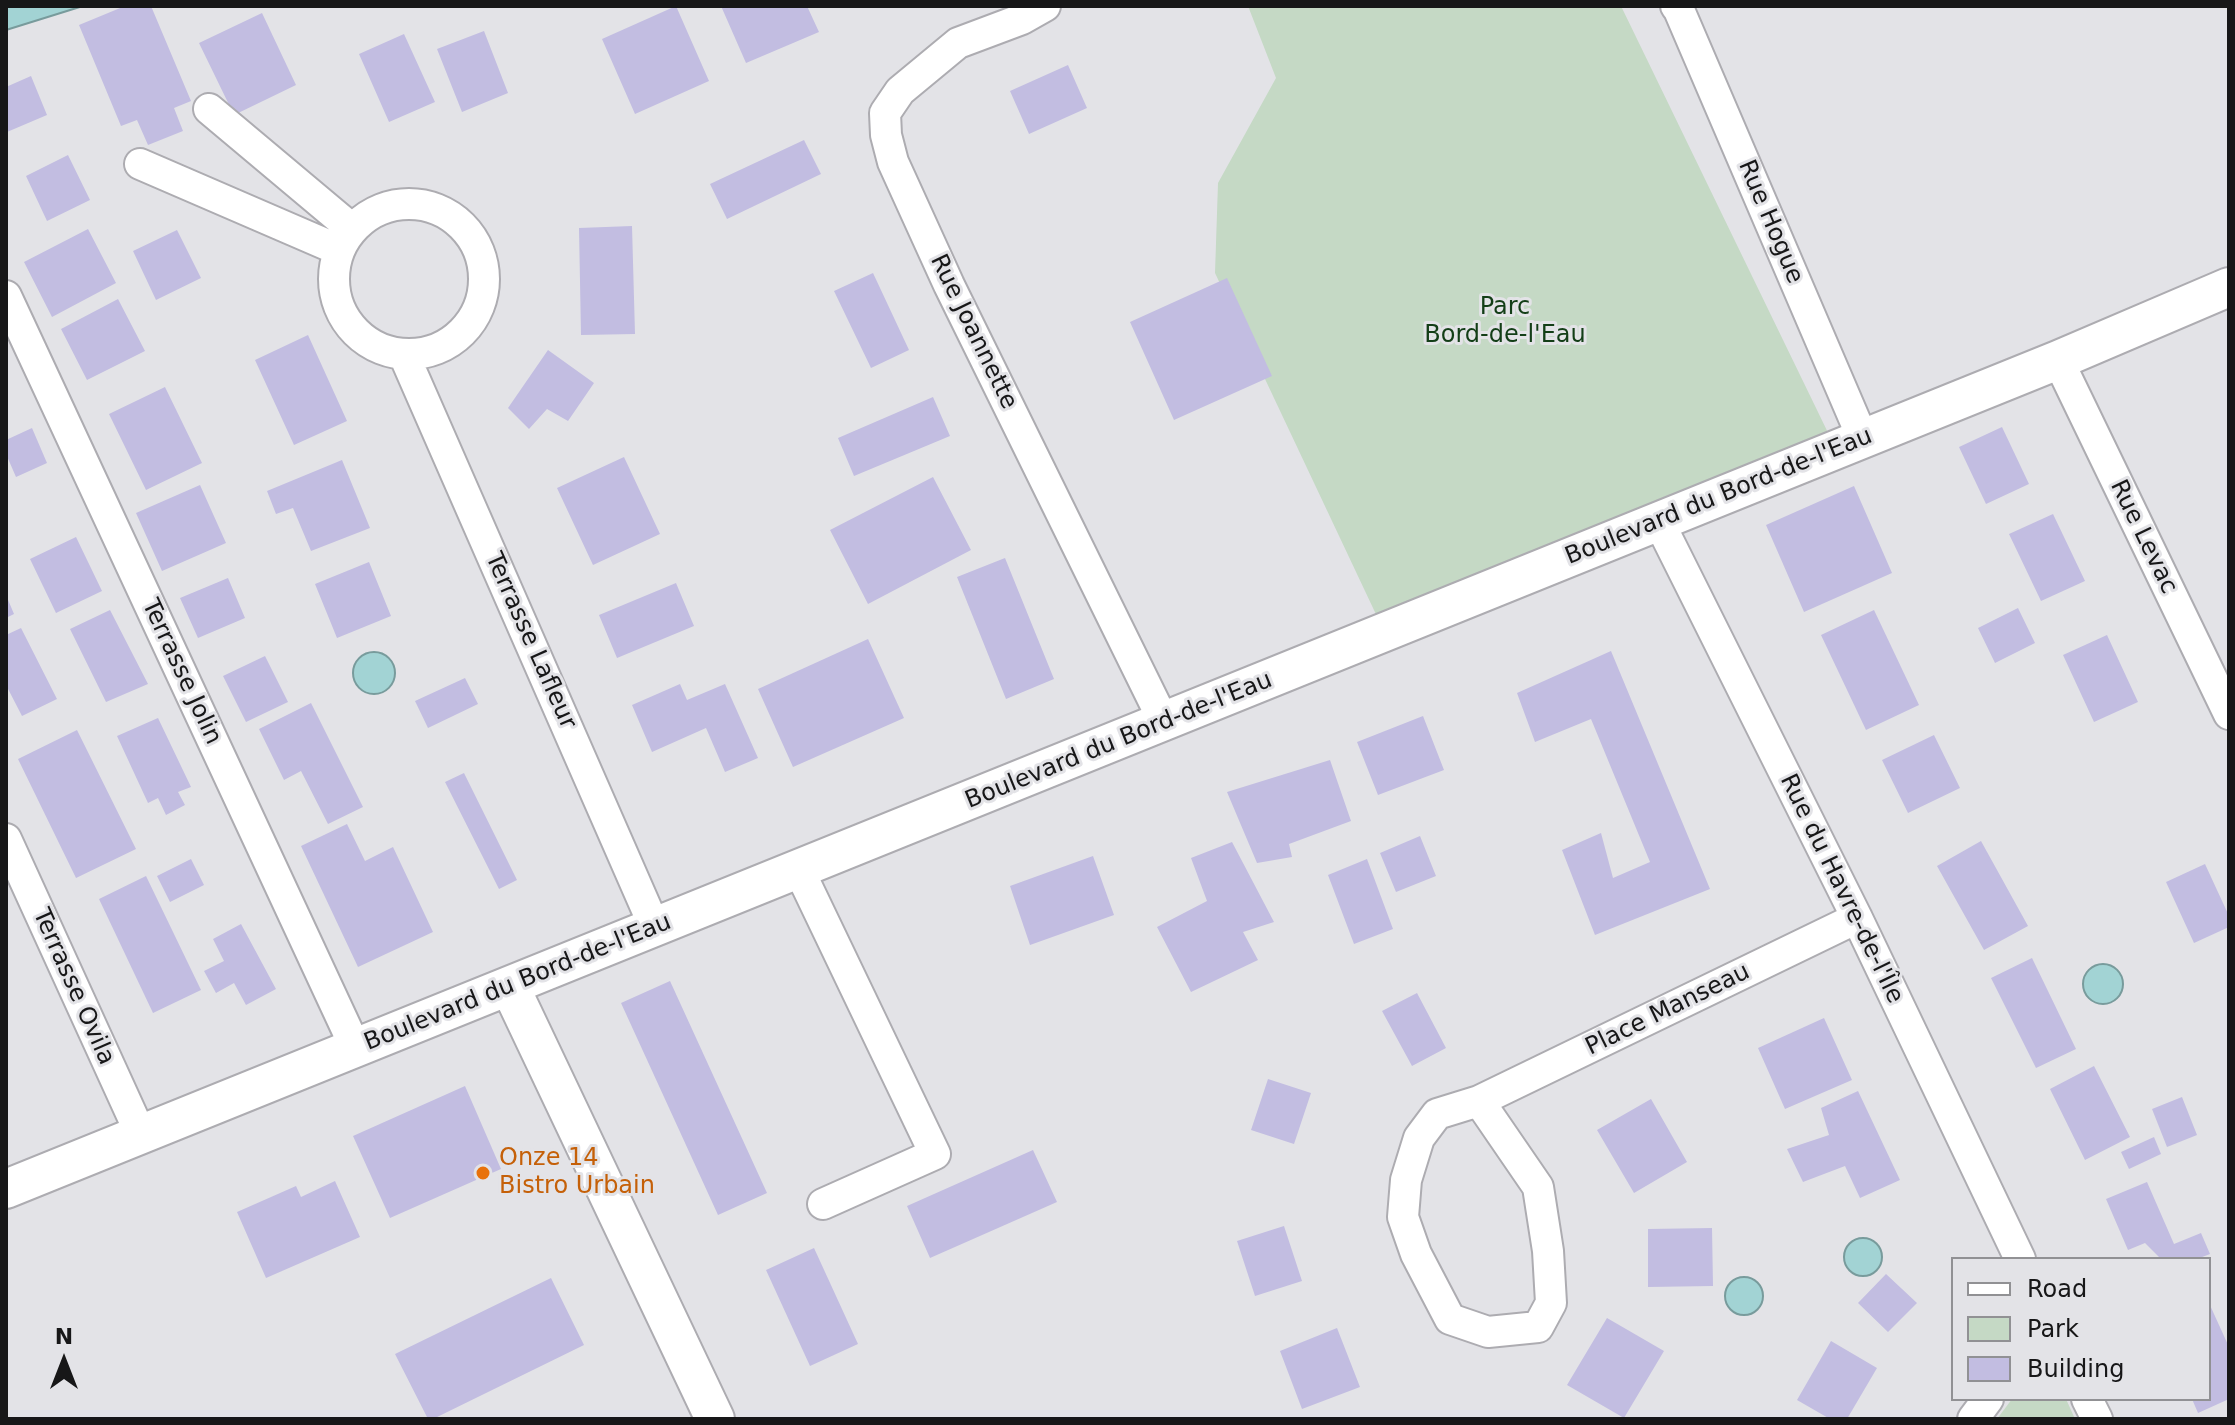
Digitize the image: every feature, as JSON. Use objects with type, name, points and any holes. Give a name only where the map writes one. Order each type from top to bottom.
[{"type":"street","name":"Rue Joannette","points":[[1045,6],[1022,19],[958,43],[900,91],[885,113],[886,135],[893,162],[949,285],[1164,722]]},
{"type":"street","name":"Rue Hogue","points":[[1676,6],[1863,439]]},
{"type":"street","points":[[209,109],[346,239]]},
{"type":"street","points":[[140,164],[346,239]]},
{"type":"street","points":[[418,204],[441,211],[462,226],[478,247],[484,272],[482,298],[472,322],[454,340],[430,352],[404,355],[381,350],[360,337],[344,319],[335,297],[333,273],[346,239],[371,214],[394,205],[418,204]]},
{"type":"street","name":"Boulevard du Bord-de-l'Eau","points":[[6,1189],[1659,522],[2229,287]]},
{"type":"street","name":"Terrasse Jolin","points":[[6,296],[356,1049]]},
{"type":"street","name":"Terrasse Lafleur","points":[[404,355],[655,928]]},
{"type":"street","name":"Rue Levac","points":[[2058,360],[2229,714]]},
{"type":"street","name":"Rue du Havre-de-l'Île","points":[[1659,522],[1857,918],[2019,1257]]},
{"type":"street","name":"Terrasse Ovila","points":[[6,839],[141,1135]]},
{"type":"street","points":[[799,870],[935,1154],[823,1204]]},
{"type":"street","name":"Place Manseau","points":[[1479,1101],[1538,1187],[1548,1251],[1551,1303],[1538,1327],[1488,1332],[1450,1319],[1416,1254],[1403,1217],[1406,1180],[1419,1138],[1437,1114],[1479,1101],[1857,918]]},
{"type":"street","points":[[510,987],[715,1419]]},
{"type":"street","points":[[1973,1419],[1986,1401]]},
{"type":"street","points":[[2088,1401],[2097,1419]]},
{"type":"green space","name":"Parc Bord-de-l'Eau","points":[[1248,6],[1621,6],[1833,443],[1390,644],[1215,273],[1218,183],[1276,78]]},
{"type":"green space","points":[[2010,1401],[2067,1401],[2075,1419],[1997,1419]]},
{"type":"water","points":[[6,6],[83,6],[6,30]]},
{"type":"water","points":[[374,652],[389,658],[395,673],[389,688],[374,694],[359,688],[353,673],[359,658]]},
{"type":"water","points":[[2103,964],[2117,970],[2123,984],[2117,998],[2103,1004],[2089,998],[2083,984],[2089,970]]},
{"type":"water","points":[[1863,1238],[1877,1243],[1882,1257],[1877,1271],[1863,1276],[1849,1271],[1844,1257],[1849,1243]]},
{"type":"water","points":[[1744,1277],[1758,1282],[1763,1296],[1758,1310],[1744,1315],[1730,1310],[1725,1296],[1730,1282]]},
{"type":"building","points":[[125,6],[151,6],[191,101],[174,108],[183,131],[148,145],[137,120],[121,126],[79,25]]},
{"type":"building","points":[[676,6],[709,81],[635,114],[602,39]]},
{"type":"building","points":[[721,6],[807,6],[819,32],[746,63]]},
{"type":"building","points":[[262,13],[296,85],[234,115],[199,43]]},
{"type":"building","points":[[484,31],[508,93],[462,112],[437,49]]},
{"type":"building","points":[[404,34],[435,102],[389,122],[359,54]]},
{"type":"building","points":[[1068,65],[1087,108],[1029,134],[1010,91]]},
{"type":"building","points":[[31,76],[47,115],[7,132],[6,87]]},
{"type":"building","points":[[804,140],[821,174],[727,219],[710,184]]},
{"type":"building","points":[[68,155],[90,200],[47,221],[26,176]]},
{"type":"building","points":[[632,226],[635,334],[581,335],[579,228]]},
{"type":"building","points":[[88,229],[116,283],[52,317],[24,262]]},
{"type":"building","points":[[177,230],[201,278],[156,300],[133,251]]},
{"type":"building","points":[[873,273],[909,350],[871,368],[834,291]]},
{"type":"building","points":[[1227,278],[1272,376],[1174,420],[1130,322]]},
{"type":"building","points":[[118,299],[145,351],[87,380],[61,329]]},
{"type":"building","points":[[308,335],[347,421],[294,445],[255,360]]},
{"type":"building","points":[[548,350],[594,383],[568,421],[547,409],[529,429],[508,408]]},
{"type":"building","points":[[165,387],[202,463],[146,490],[109,414]]},
{"type":"building","points":[[933,397],[950,436],[854,476],[838,438]]},
{"type":"building","points":[[2002,427],[2029,484],[1986,504],[1959,447]]},
{"type":"building","points":[[32,428],[47,463],[16,477],[6,454],[6,440]]},
{"type":"building","points":[[624,457],[660,534],[593,565],[557,488]]},
{"type":"building","points":[[342,460],[370,528],[311,551],[293,508],[276,514],[267,491]]},
{"type":"building","points":[[933,477],[971,550],[868,604],[830,530]]},
{"type":"building","points":[[200,485],[226,543],[162,571],[136,513]]},
{"type":"building","points":[[1854,486],[1892,573],[1804,612],[1766,525]]},
{"type":"building","points":[[2053,514],[2085,581],[2041,601],[2009,534]]},
{"type":"building","points":[[76,537],[102,591],[56,613],[30,559]]},
{"type":"building","points":[[1005,558],[1054,679],[1006,699],[957,577]]},
{"type":"building","points":[[369,562],[391,616],[337,638],[315,584]]},
{"type":"building","points":[[228,578],[245,618],[198,638],[180,598]]},
{"type":"building","points":[[676,583],[694,626],[617,658],[599,615]]},
{"type":"building","points":[[6,595],[14,614],[6,618]]},
{"type":"building","points":[[2018,608],[2035,643],[1995,663],[1978,628]]},
{"type":"building","points":[[110,610],[148,684],[106,702],[70,629]]},
{"type":"building","points":[[1874,610],[1919,705],[1866,730],[1821,635]]},
{"type":"building","points":[[21,628],[57,699],[22,716],[6,685],[6,635]]},
{"type":"building","points":[[2107,635],[2138,702],[2094,722],[2063,655]]},
{"type":"building","points":[[868,639],[904,718],[793,767],[758,689]]},
{"type":"building","points":[[1611,651],[1710,889],[1595,935],[1562,850],[1601,833],[1613,878],[1650,862],[1591,719],[1535,742],[1517,693]]},
{"type":"building","points":[[265,656],[288,702],[246,722],[223,676]]},
{"type":"building","points":[[465,678],[478,704],[428,728],[415,701]]},
{"type":"building","points":[[680,684],[687,700],[725,684],[758,758],[725,772],[706,728],[652,752],[632,705]]},
{"type":"building","points":[[311,703],[363,807],[328,824],[301,771],[284,780],[259,729]]},
{"type":"building","points":[[1423,716],[1444,770],[1378,795],[1357,742]]},
{"type":"building","points":[[158,718],[191,787],[178,792],[185,805],[166,815],[158,798],[148,803],[117,736]]},
{"type":"building","points":[[77,730],[136,849],[76,878],[18,759]]},
{"type":"building","points":[[1934,735],[1960,788],[1908,813],[1882,760]]},
{"type":"building","points":[[1330,760],[1351,821],[1289,844],[1292,857],[1257,863],[1227,792]]},
{"type":"building","points":[[464,773],[517,880],[499,889],[445,782]]},
{"type":"building","points":[[347,824],[365,861],[393,847],[433,932],[358,967],[301,846]]},
{"type":"building","points":[[1420,836],[1436,876],[1396,892],[1380,853]]},
{"type":"building","points":[[1981,841],[2028,926],[1984,950],[1937,866]]},
{"type":"building","points":[[1232,842],[1274,922],[1243,932],[1258,960],[1191,992],[1157,927],[1207,901],[1191,858]]},
{"type":"building","points":[[1093,856],[1114,915],[1030,945],[1010,886]]},
{"type":"building","points":[[191,859],[204,885],[170,902],[157,876]]},
{"type":"building","points":[[1367,859],[1393,929],[1354,944],[1328,875]]},
{"type":"building","points":[[2205,864],[2229,916],[2229,927],[2194,943],[2166,882]]},
{"type":"building","points":[[146,876],[201,990],[153,1013],[99,899]]},
{"type":"building","points":[[241,924],[276,989],[246,1005],[234,983],[216,993],[204,971],[224,961],[213,939]]},
{"type":"building","points":[[2032,958],[2076,1049],[2036,1068],[1991,978]]},
{"type":"building","points":[[670,981],[767,1193],[718,1215],[621,1003]]},
{"type":"building","points":[[1417,993],[1446,1048],[1412,1066],[1382,1011]]},
{"type":"building","points":[[1824,1018],[1852,1080],[1785,1109],[1758,1048]]},
{"type":"building","points":[[2094,1066],[2130,1137],[2085,1160],[2050,1089]]},
{"type":"building","points":[[1268,1079],[1311,1093],[1294,1144],[1251,1130]]},
{"type":"building","points":[[465,1086],[501,1169],[390,1218],[353,1136]]},
{"type":"building","points":[[1858,1091],[1900,1180],[1860,1198],[1845,1166],[1803,1182],[1787,1149],[1829,1135],[1821,1108]]},
{"type":"building","points":[[2182,1097],[2197,1135],[2167,1147],[2152,1109]]},
{"type":"building","points":[[1651,1099],[1687,1162],[1634,1193],[1597,1130]]},
{"type":"building","points":[[2154,1137],[2161,1154],[2129,1169],[2121,1152]]},
{"type":"building","points":[[1033,1150],[1057,1202],[930,1258],[907,1206]]},
{"type":"building","points":[[335,1181],[360,1237],[266,1278],[237,1212],[296,1186],[301,1197]]},
{"type":"building","points":[[2147,1182],[2174,1244],[2201,1233],[2210,1254],[2202,1257],[2159,1257],[2145,1243],[2128,1250],[2106,1199]]},
{"type":"building","points":[[1284,1226],[1302,1281],[1255,1296],[1237,1241]]},
{"type":"building","points":[[1712,1228],[1713,1286],[1648,1287],[1648,1229]]},
{"type":"building","points":[[814,1248],[858,1344],[810,1366],[766,1270]]},
{"type":"building","points":[[1886,1274],[1917,1303],[1888,1332],[1858,1303]]},
{"type":"building","points":[[551,1278],[584,1345],[428,1419],[395,1354]]},
{"type":"building","points":[[2211,1307],[2229,1347],[2229,1399],[2198,1413],[2193,1401],[2211,1401]]},
{"type":"building","points":[[1607,1318],[1664,1351],[1624,1418],[1567,1385]]},
{"type":"building","points":[[1337,1328],[1360,1387],[1302,1409],[1280,1351]]},
{"type":"building","points":[[1831,1341],[1877,1368],[1847,1419],[1830,1419],[1797,1400]]},
{"type":"place","name":"Onze 14 Bistro Urbain","points":[[483,1173]]}]
